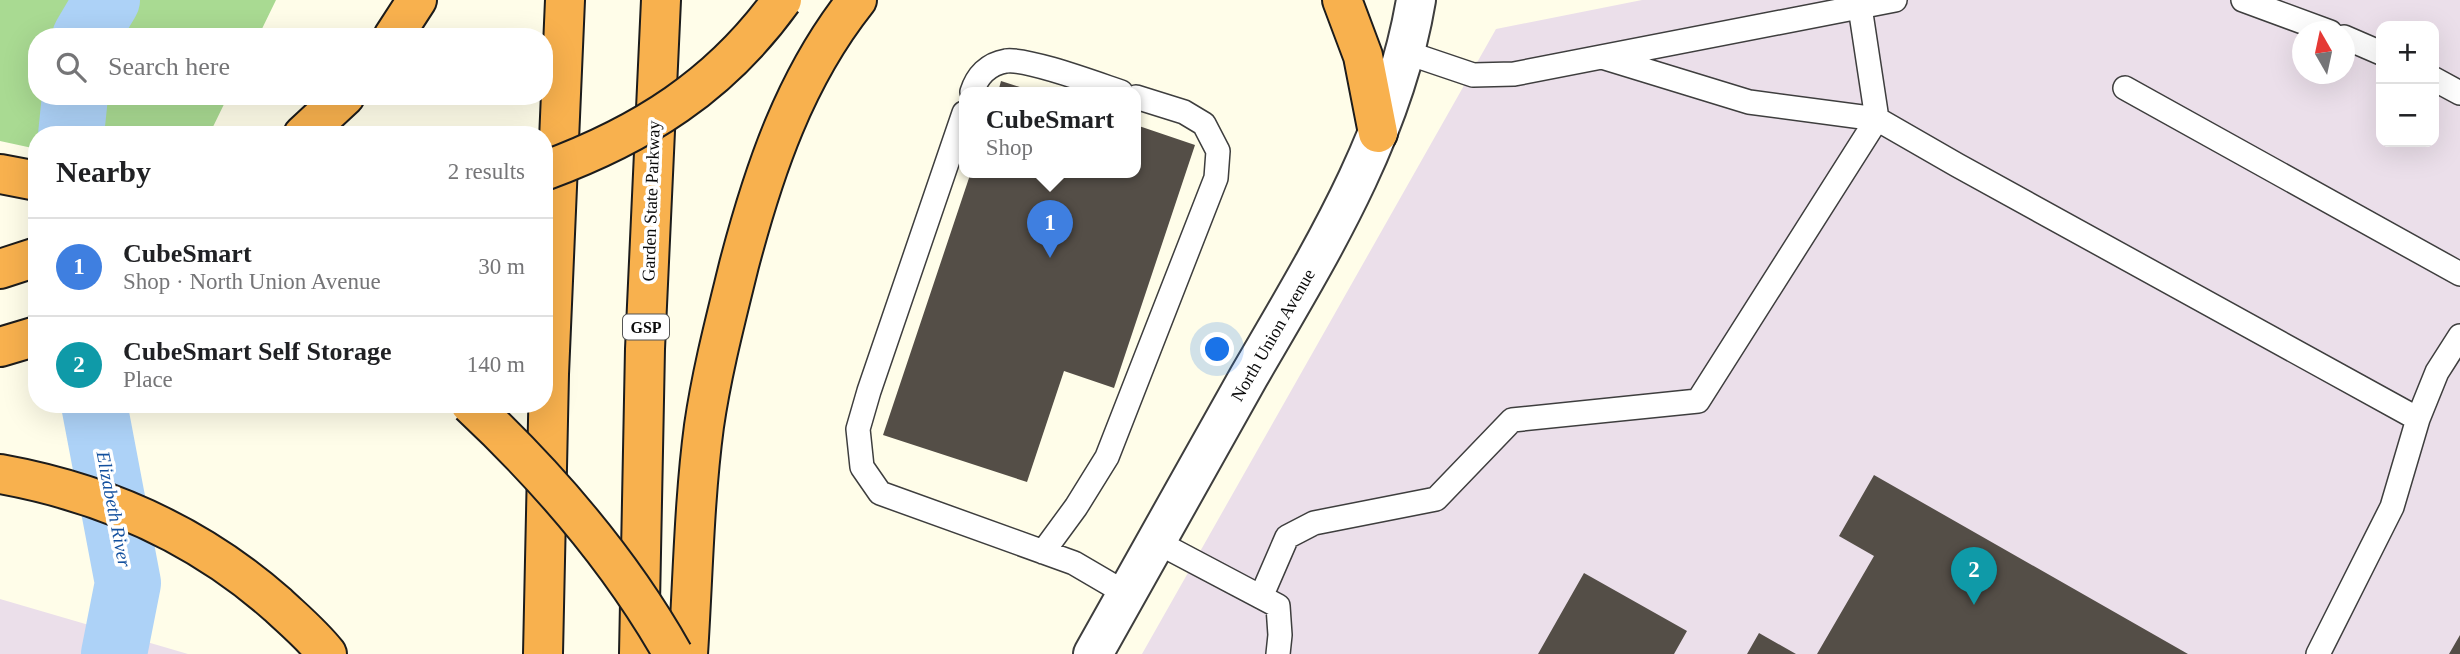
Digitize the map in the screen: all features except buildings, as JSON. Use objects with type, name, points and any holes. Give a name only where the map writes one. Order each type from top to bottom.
[{"type":"highway","points":[[399,28],[417,0]]},
{"type":"highway","points":[[553,270],[565,0]]},
{"type":"highway","name":"Garden State Parkway","points":[[639,654],[645,349],[661,0]]},
{"type":"highway","points":[[553,168],[604,148],[662,115],[714,76],[740,52],[782,0]]},
{"type":"highway","points":[[688,654],[697,485],[713,375],[729,299],[760,190],[784,122],[812,67],[857,0]]},
{"type":"highway","points":[[1342,0],[1363,57],[1378,134]]},
{"type":"highway","points":[[313,126],[335,105]]},
{"type":"highway","points":[[0,174],[28,179]]},
{"type":"highway","points":[[0,269],[28,260]]},
{"type":"highway","points":[[0,347],[28,339]]},
{"type":"highway","points":[[480,413],[576,515],[634,590],[673,654]]},
{"type":"highway","points":[[543,654],[548,413]]},
{"type":"highway","points":[[0,474],[84,494],[116,505],[181,535],[244,577],[302,627],[327,654]]},
{"type":"street","name":"North Union Avenue","points":[[1093,654],[1321,252],[1357,182],[1378,134],[1405,52],[1416,0]]},
{"type":"lane","points":[[1405,52],[1456,71],[1492,76],[1514,74],[1895,0]]},
{"type":"lane","points":[[2243,0],[2300,21]]},
{"type":"lane","points":[[1261,597],[1287,537],[1314,523],[1436,499],[1512,420],[1698,401],[1877,119],[1860,7]]},
{"type":"lane","points":[[2355,42],[2376,51]]},
{"type":"lane","points":[[1602,57],[1749,102],[1877,119],[2418,419]]},
{"type":"lane","points":[[973,87],[975,81],[988,67],[1007,61],[1041,67],[1105,87]]},
{"type":"lane","points":[[2439,82],[2460,93]]},
{"type":"lane","points":[[2125,88],[2460,274]]},
{"type":"lane","points":[[1043,552],[1076,507],[1107,457],[1216,178],[1218,151],[1204,124],[1184,112],[1141,99]]},
{"type":"lane","points":[[959,128],[858,429],[862,467],[880,493],[1074,563],[1127,594]]},
{"type":"lane","points":[[2318,654],[2392,507],[2418,419],[2437,372],[2460,336]]},
{"type":"lane","points":[[1155,541],[1278,606],[1278,654]]},
{"type":"shaded area","points":[[1642,0],[2460,0],[2460,654],[1142,654],[1496,29]]},
{"type":"shaded area","points":[[0,599],[188,654],[0,654]]},
{"type":"green space","points":[[0,0],[276,0],[262,28],[28,28],[28,105],[224,105],[213,126],[28,126],[28,147],[0,141]]},
{"type":"waterway","name":"Elizabeth River","points":[[90,28],[107,0]]},
{"type":"waterway","name":"Elizabeth River","points":[[72,126],[74,105]]},
{"type":"waterway","name":"Elizabeth River","points":[[96,413],[128,583],[114,654]]},
{"type":"place","name":"CubeSmart","points":[[1050,258]]},
{"type":"place","name":"CubeSmart Self Storage","points":[[1974,605]]}]
